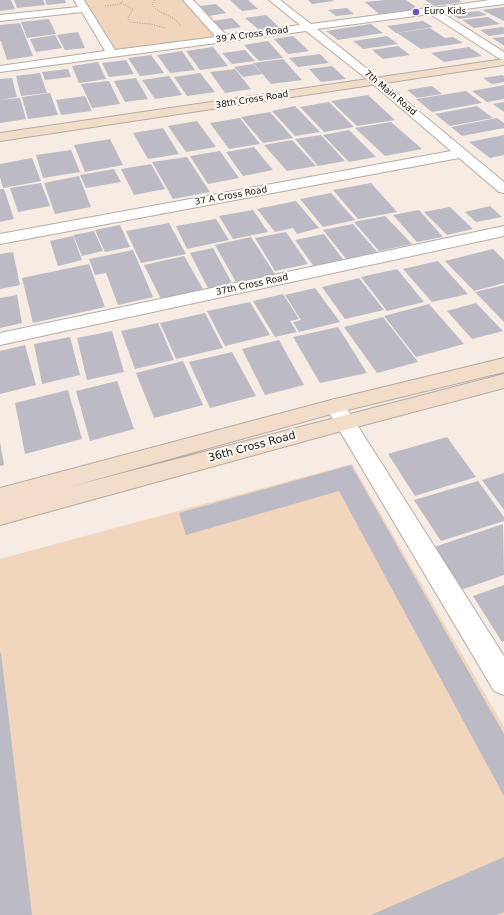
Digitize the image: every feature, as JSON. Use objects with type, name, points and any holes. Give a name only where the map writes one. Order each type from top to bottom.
[{"type":"street","points":[[188,0],[224,39]]},
{"type":"street","name":"7th Main Road","points":[[274,0],[307,28],[376,81],[504,189]]},
{"type":"street","name":"39 A Cross Road","points":[[0,69],[504,1]]},
{"type":"street","points":[[0,18],[82,4],[112,54]]},
{"type":"street","points":[[420,4],[504,57]]},
{"type":"street","name":"38th Cross Road","points":[[0,137],[504,62]]},
{"type":"street","name":"37 A Cross Road","points":[[0,239],[462,153]]},
{"type":"street","name":"37th Cross Road","points":[[0,339],[504,231]]},
{"type":"street","name":"36th Cross Road","points":[[0,496],[340,414],[502,372]]},
{"type":"street","points":[[340,414],[504,681]]},
{"type":"street","name":"36th Cross Road","points":[[0,515],[340,414]]},
{"type":"path","points":[[155,0],[152,4],[155,9],[176,20],[181,25],[179,29]]},
{"type":"path","points":[[122,3],[133,9],[128,17],[130,22],[151,24],[166,28]]},
{"type":"shaded area","points":[[81,0],[184,0],[217,37],[113,51]]},
{"type":"shaded area","points":[[352,464],[504,727],[504,915],[0,915],[0,559]]},
{"type":"building","points":[[0,0],[11,0],[15,9],[0,11]]},
{"type":"building","points":[[14,0],[43,0],[45,5],[17,8]]},
{"type":"building","points":[[45,0],[65,0],[66,3],[47,5]]},
{"type":"building","points":[[230,0],[248,0],[258,9],[242,11]]},
{"type":"building","points":[[308,0],[332,0],[334,1],[312,4]]},
{"type":"building","points":[[406,0],[419,9],[379,14],[365,2]]},
{"type":"building","points":[[425,0],[459,0],[462,2],[434,6]]},
{"type":"building","points":[[216,4],[226,13],[209,16],[200,6]]},
{"type":"building","points":[[504,7],[504,21],[482,10]]},
{"type":"building","points":[[347,8],[354,14],[336,16],[328,10]]},
{"type":"building","points":[[479,11],[487,15],[459,19],[451,14]]},
{"type":"building","points":[[266,15],[279,27],[258,29],[245,18]]},
{"type":"building","points":[[488,17],[500,24],[474,28],[462,20]]},
{"type":"building","points":[[232,18],[241,27],[222,30],[213,21]]},
{"type":"building","points":[[49,19],[56,34],[27,38],[21,22]]},
{"type":"building","points":[[423,21],[433,27],[396,33],[387,26]]},
{"type":"building","points":[[20,23],[33,56],[7,60],[0,41],[0,25]]},
{"type":"building","points":[[371,24],[383,33],[338,40],[326,31]]},
{"type":"building","points":[[430,28],[445,38],[453,37],[463,43],[421,49],[397,33]]},
{"type":"building","points":[[504,28],[504,34],[489,36],[480,30]]},
{"type":"building","points":[[78,32],[85,48],[65,50],[57,35]]},
{"type":"building","points":[[55,35],[62,48],[36,52],[30,39]]},
{"type":"building","points":[[293,36],[309,51],[288,54],[274,39]]},
{"type":"building","points":[[387,36],[398,44],[363,49],[353,41]]},
{"type":"building","points":[[504,37],[504,45],[492,38]]},
{"type":"building","points":[[268,41],[283,58],[259,61],[244,45]]},
{"type":"building","points":[[398,46],[410,55],[383,59],[372,50]]},
{"type":"building","points":[[213,47],[228,66],[200,70],[186,51]]},
{"type":"building","points":[[469,47],[482,56],[444,62],[431,53]]},
{"type":"building","points":[[245,50],[255,61],[232,64],[222,53]]},
{"type":"building","points":[[182,51],[195,70],[170,73],[157,55]]},
{"type":"building","points":[[320,54],[329,63],[298,67],[289,58]]},
{"type":"building","points":[[151,55],[164,73],[140,76],[128,58]]},
{"type":"building","points":[[283,59],[302,80],[271,84],[253,63]]},
{"type":"building","points":[[126,60],[134,74],[109,77],[102,63]]},
{"type":"building","points":[[98,62],[106,79],[79,83],[72,66]]},
{"type":"building","points":[[253,64],[262,74],[243,77],[234,67]]},
{"type":"building","points":[[332,66],[346,79],[321,82],[309,69]]},
{"type":"building","points":[[68,69],[71,77],[45,80],[42,72]]},
{"type":"building","points":[[235,69],[251,89],[225,93],[210,72]]},
{"type":"building","points":[[40,73],[47,93],[21,96],[16,76]]},
{"type":"building","points":[[200,73],[215,92],[187,96],[174,77]]},
{"type":"building","points":[[169,76],[182,95],[155,99],[142,80]]},
{"type":"building","points":[[504,76],[504,82],[492,84],[483,78]]},
{"type":"building","points":[[12,78],[17,97],[0,100],[0,79]]},
{"type":"building","points":[[136,78],[148,99],[125,102],[114,81]]},
{"type":"building","points":[[109,81],[120,104],[92,108],[81,84]]},
{"type":"building","points":[[504,85],[504,99],[487,102],[472,91]]},
{"type":"building","points":[[432,86],[442,94],[417,98],[407,90]]},
{"type":"building","points":[[466,91],[482,103],[432,112],[416,99]]},
{"type":"building","points":[[50,93],[58,115],[28,119],[22,97]]},
{"type":"building","points":[[368,95],[395,120],[357,126],[331,101]]},
{"type":"building","points":[[85,96],[92,111],[61,115],[56,100]]},
{"type":"building","points":[[20,98],[26,119],[0,123],[0,100]]},
{"type":"building","points":[[329,102],[354,127],[324,132],[300,107]]},
{"type":"building","points":[[504,102],[504,112],[493,104]]},
{"type":"building","points":[[295,106],[320,132],[295,136],[272,111]]},
{"type":"building","points":[[477,106],[493,118],[450,126],[435,114]]},
{"type":"building","points":[[270,112],[293,138],[263,143],[241,117]]},
{"type":"building","points":[[240,118],[260,144],[229,149],[210,123]]},
{"type":"building","points":[[497,118],[504,123],[504,128],[462,136],[451,127]]},
{"type":"building","points":[[197,121],[216,147],[186,152],[168,126]]},
{"type":"building","points":[[391,122],[422,149],[385,156],[355,128]]},
{"type":"building","points":[[163,128],[179,154],[148,159],[133,133]]},
{"type":"building","points":[[349,130],[376,157],[349,162],[323,135]]},
{"type":"building","points":[[321,135],[345,161],[318,166],[295,139]]},
{"type":"building","points":[[504,135],[504,155],[490,158],[469,142]]},
{"type":"building","points":[[110,139],[123,165],[85,172],[74,145]]},
{"type":"building","points":[[292,140],[316,166],[287,171],[264,145]]},
{"type":"building","points":[[254,147],[273,170],[243,176],[226,152]]},
{"type":"building","points":[[71,150],[80,172],[43,178],[36,155]]},
{"type":"building","points":[[220,151],[239,178],[208,184],[190,156]]},
{"type":"building","points":[[187,157],[210,192],[173,199],[152,162]]},
{"type":"building","points":[[32,158],[41,181],[3,188],[0,177],[0,164]]},
{"type":"building","points":[[151,164],[165,189],[134,195],[121,169]]},
{"type":"building","points":[[114,169],[121,182],[86,188],[80,175]]},
{"type":"building","points":[[79,176],[91,207],[55,214],[44,183]]},
{"type":"building","points":[[41,183],[50,206],[18,212],[10,188]]},
{"type":"building","points":[[371,183],[397,212],[358,219],[333,190]]},
{"type":"building","points":[[0,189],[4,189],[14,219],[0,222]]},
{"type":"building","points":[[331,193],[355,220],[323,227],[300,199]]},
{"type":"building","points":[[296,201],[319,228],[297,234],[293,228],[275,232],[257,209]]},
{"type":"building","points":[[490,206],[502,217],[476,222],[465,212]]},
{"type":"building","points":[[450,207],[473,229],[447,235],[424,212]]},
{"type":"building","points":[[253,210],[268,232],[233,239],[219,216]]},
{"type":"building","points":[[419,210],[443,237],[417,242],[393,215]]},
{"type":"building","points":[[385,216],[412,244],[379,251],[354,222]]},
{"type":"building","points":[[216,219],[229,240],[187,249],[176,226]]},
{"type":"building","points":[[169,223],[186,254],[141,263],[126,231]]},
{"type":"building","points":[[353,224],[378,253],[347,260],[323,230]]},
{"type":"building","points":[[120,225],[130,247],[105,252],[95,230]]},
{"type":"building","points":[[94,231],[103,251],[82,256],[73,235]]},
{"type":"building","points":[[286,232],[308,264],[275,271],[255,238]]},
{"type":"building","points":[[324,234],[345,262],[315,268],[295,240]]},
{"type":"building","points":[[73,236],[82,260],[58,266],[50,241]]},
{"type":"building","points":[[251,237],[275,274],[236,282],[215,245]]},
{"type":"building","points":[[213,248],[233,285],[209,290],[190,253]]},
{"type":"building","points":[[493,249],[504,260],[504,283],[474,291],[445,261]]},
{"type":"building","points":[[133,250],[153,297],[118,305],[106,273],[95,275],[89,259]]},
{"type":"building","points":[[13,252],[20,285],[0,289],[0,254]]},
{"type":"building","points":[[184,256],[203,289],[161,299],[144,265]]},
{"type":"building","points":[[438,261],[468,294],[432,302],[403,269]]},
{"type":"building","points":[[89,264],[105,307],[33,323],[22,278]]},
{"type":"building","points":[[397,269],[424,302],[387,311],[361,277]]},
{"type":"building","points":[[359,278],[384,310],[345,319],[322,287]]},
{"type":"building","points":[[504,285],[504,322],[475,292]]},
{"type":"building","points":[[315,288],[340,322],[299,332],[293,322],[301,320],[285,295]]},
{"type":"building","points":[[283,294],[299,319],[290,321],[297,332],[275,337],[253,301]]},
{"type":"building","points":[[17,295],[22,323],[0,328],[0,298]]},
{"type":"building","points":[[250,302],[270,335],[225,346],[207,311]]},
{"type":"building","points":[[476,303],[503,331],[472,339],[447,311]]},
{"type":"building","points":[[429,304],[464,344],[416,357],[384,316]]},
{"type":"building","points":[[205,313],[223,348],[176,359],[160,323]]},
{"type":"building","points":[[383,317],[418,362],[377,373],[344,327]]},
{"type":"building","points":[[158,323],[174,360],[135,369],[121,331]]},
{"type":"building","points":[[338,327],[367,373],[320,383],[293,337]]},
{"type":"building","points":[[112,331],[124,372],[87,380],[77,338]]},
{"type":"building","points":[[70,337],[80,375],[42,384],[34,344]]},
{"type":"building","points":[[279,340],[304,385],[265,395],[242,349]]},
{"type":"building","points":[[25,345],[36,385],[0,394],[0,351]]},
{"type":"building","points":[[232,352],[256,396],[210,408],[189,362]]},
{"type":"building","points":[[183,361],[203,405],[154,418],[136,373]]},
{"type":"building","points":[[117,381],[134,429],[90,441],[76,391]]},
{"type":"building","points":[[68,390],[82,439],[25,454],[15,403]]},
{"type":"building","points":[[447,437],[476,477],[415,496],[388,454]]},
{"type":"building","points":[[0,442],[4,465],[0,466]]},
{"type":"building","points":[[351,465],[504,734],[504,796],[339,491],[186,535],[179,513]]},
{"type":"building","points":[[504,473],[504,510],[482,480]]},
{"type":"building","points":[[478,481],[504,517],[504,521],[441,541],[414,500]]},
{"type":"building","points":[[503,524],[504,575],[461,590],[434,547]]},
{"type":"building","points":[[504,585],[504,641],[502,642],[473,596]]},
{"type":"building","points":[[1,653],[32,915],[0,915]]},
{"type":"building","points":[[504,857],[504,912],[497,915],[371,915]]},
{"type":"place","name":"Euro Kids","points":[[416,12]]}]
